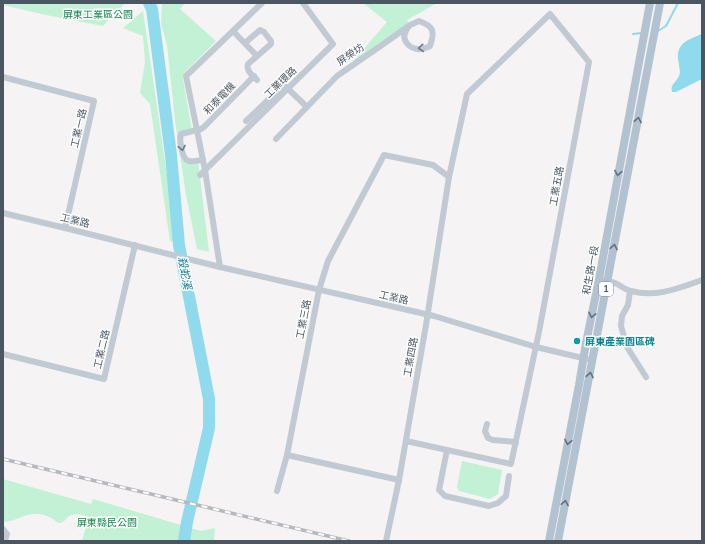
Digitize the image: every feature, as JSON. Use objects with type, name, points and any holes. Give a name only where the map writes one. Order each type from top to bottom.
[{"type":"main road","name":"和生路一段","points":[[558,541],[593,360],[603,280],[650,3]]},
{"type":"main road","name":"和生路一段","points":[[549,541],[586,343],[603,280],[660,3]]},
{"type":"street","points":[[220,267],[202,172],[203,160],[186,76],[262,3]]},
{"type":"street","name":"工業環路","points":[[202,172],[333,44],[303,3]]},
{"type":"street","name":"工業五路","points":[[406,441],[511,464],[536,346],[589,62],[550,14],[467,94],[449,176]]},
{"type":"street","points":[[419,20],[426,23],[430,27],[433,31],[430,46],[418,50],[406,43],[404,39],[405,33],[410,25],[419,20]]},
{"type":"street","name":"屏榮坊","points":[[276,139],[337,76],[350,65],[410,25]]},
{"type":"street","name":"和泰電機","points":[[203,160],[186,160],[183,154],[180,137],[181,134],[204,127],[255,78],[247,67],[250,62],[271,44],[271,41],[264,32],[260,30],[245,43]]},
{"type":"street","points":[[233,31],[257,56]]},
{"type":"street","name":"工業一路","points":[[3,77],[94,101],[66,228]]},
{"type":"street","points":[[246,121],[284,85],[307,107]]},
{"type":"street","name":"工業三路","points":[[277,491],[287,455],[319,290],[328,261],[384,155],[433,165],[449,176]]},
{"type":"street","name":"工業四路","points":[[386,541],[399,480],[428,315],[449,176]]},
{"type":"street","name":"工業路","points":[[3,214],[66,228],[220,267],[428,315],[536,346],[593,360]]},
{"type":"street","name":"工業二路","points":[[3,354],[104,379],[135,246]]},
{"type":"street","points":[[603,280],[615,283],[630,291],[642,294],[655,294],[676,289],[702,280]]},
{"type":"street","points":[[630,291],[628,305],[622,316],[621,326],[627,347],[646,377]]},
{"type":"street","points":[[487,424],[485,431],[488,438],[493,440],[516,442]]},
{"type":"street","points":[[447,450],[439,490],[445,496],[489,506],[498,503],[506,496],[509,476]]},
{"type":"street","points":[[287,455],[399,480]]},
{"type":"street","points":[[3,529],[7,534],[5,541]]},
{"type":"green space","name":"屏東工業區公園","points":[[3,3],[125,3],[103,26],[46,15],[3,5]]},
{"type":"green space","points":[[162,3],[185,3],[180,9],[216,41],[184,73],[183,79],[192,131],[181,134],[186,160],[198,160],[209,252],[197,249],[186,195],[175,121],[167,45],[161,24]]},
{"type":"green space","points":[[363,3],[437,3],[407,20],[410,25],[350,65],[387,22]]},
{"type":"green space","points":[[143,11],[177,243],[170,241],[150,104],[140,93],[145,62],[143,36],[123,28]]},
{"type":"green space","points":[[462,461],[502,470],[498,494],[490,499],[459,491],[457,487]]},
{"type":"green space","name":"屏東縣民公園","points":[[3,479],[91,504],[93,499],[201,531],[215,528],[214,541],[82,541],[89,517],[78,514],[70,515],[60,523],[42,514],[28,515],[12,521],[3,522]]},
{"type":"water","points":[[702,34],[702,79],[676,92],[672,92],[673,85],[680,73],[678,52],[680,47],[691,38]]},
{"type":"waterway","name":"殺蛇溪","points":[[149,3],[152,9],[171,155],[179,245],[209,399],[209,428],[184,541]]},
{"type":"waterway","points":[[658,31],[666,26],[678,3]]},
{"type":"waterway","points":[[633,34],[642,33]]},
{"type":"railway","points":[[3,459],[349,541]]},
{"type":"place","name":"屏東產業園區碑","points":[[577,341]]}]
